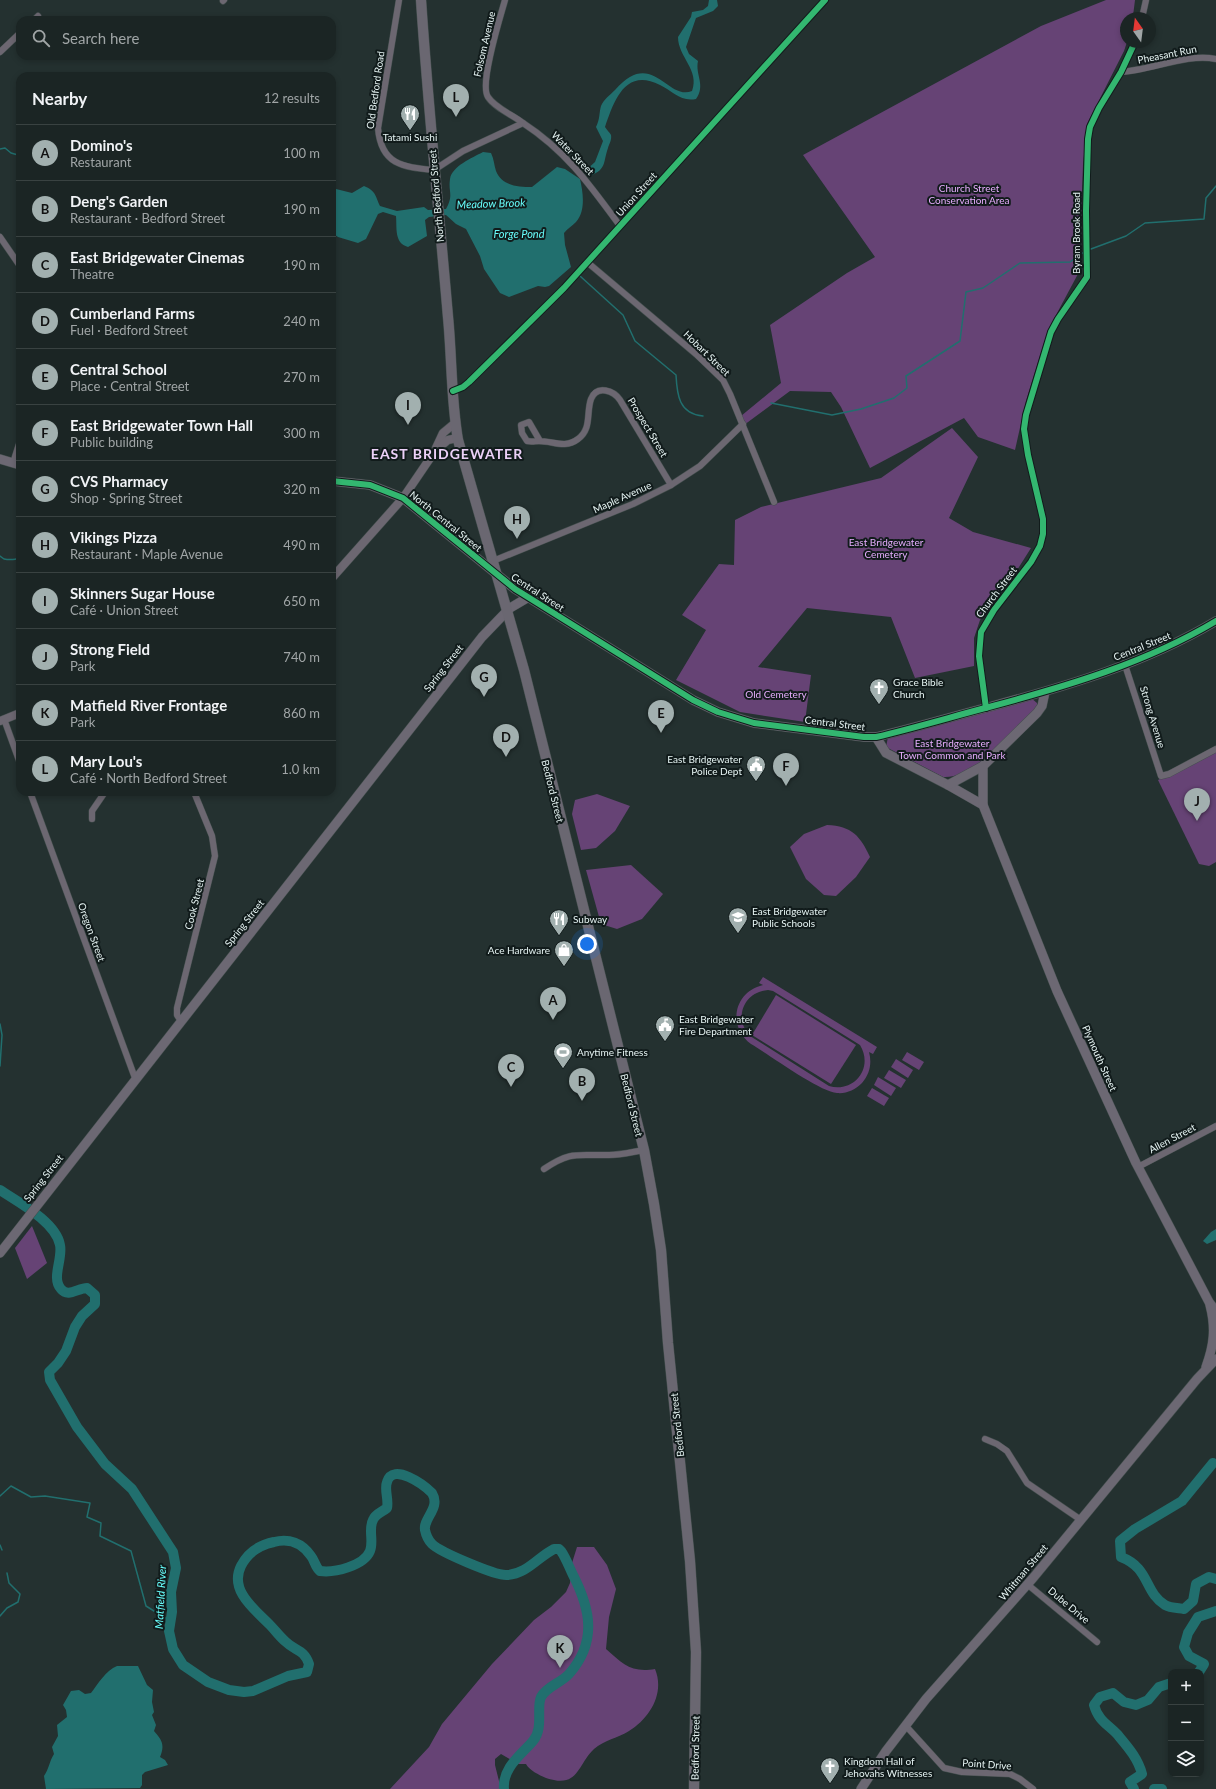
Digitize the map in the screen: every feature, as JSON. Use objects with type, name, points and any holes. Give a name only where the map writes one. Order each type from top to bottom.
[{"type":"main road","name":"North Bedford Street","points":[[421,0],[436,201],[449,329],[453,391]]},
{"type":"main road","name":"Bedford Street","points":[[453,391],[457,438],[507,610],[644,1150],[653,1198],[661,1250],[668,1343],[690,1555],[695,1646],[694,1789]]},
{"type":"main road","points":[[0,459],[16,464]]},
{"type":"main road","name":"North Central Street","points":[[336,481],[370,485],[403,498],[497,576]]},
{"type":"main road","name":"Central Street","points":[[497,576],[527,598],[645,672],[718,712],[754,723],[864,737],[876,737],[1045,692],[1125,665],[1165,648],[1216,621]]},
{"type":"main road","name":"Spring Street","points":[[0,1253],[135,1078],[482,637],[507,610],[527,598]]},
{"type":"main road","points":[[948,785],[983,766],[1037,713],[1042,706],[1045,692]]},
{"type":"main road","points":[[876,737],[886,753],[983,805]]},
{"type":"main road","name":"Plymouth Street","points":[[983,766],[983,805],[1057,991],[1138,1167],[1209,1302],[1216,1311]]},
{"type":"main road","points":[[1205,1370],[1211,1351],[1214,1334],[1213,1319],[1209,1302]]},
{"type":"main road","name":"Whitman Street","points":[[1205,1370],[1216,1352]]},
{"type":"main road","name":"Whitman Street","points":[[861,1789],[883,1756],[935,1688],[1028,1584],[1205,1370],[1216,1359]]},
{"type":"main road","points":[[1205,1370],[1216,1363]]},
{"type":"street","name":"Old Bedford Road","points":[[399,0],[380,113],[378,128],[380,140],[384,151],[392,161],[406,166],[434,170]]},
{"type":"street","name":"Folsom Avenue","points":[[505,0],[486,76],[485,89],[487,96],[492,102],[523,123]]},
{"type":"street","name":"Union Street","points":[[453,391],[469,382],[557,295],[825,0]]},
{"type":"street","points":[[1143,12],[1146,0]]},
{"type":"street","points":[[0,52],[16,37]]},
{"type":"street","name":"Byram Brook Road","points":[[1037,493],[1025,440],[1024,429],[1026,415],[1051,332],[1058,319],[1087,277],[1086,211],[1088,133],[1099,108],[1121,72],[1132,48]]},
{"type":"street","name":"Pheasant Run","points":[[1121,72],[1148,69],[1188,59],[1216,58]]},
{"type":"street","points":[[434,170],[463,151],[523,123]]},
{"type":"street","name":"Water Street","points":[[523,123],[552,144],[583,175],[620,226]]},
{"type":"street","points":[[0,237],[16,260]]},
{"type":"street","name":"Hobart Street","points":[[587,262],[688,346],[716,373],[728,389],[774,502]]},
{"type":"street","name":"Prospect Street","points":[[540,441],[559,444],[576,440],[586,429],[593,396],[598,392],[609,390],[620,400],[672,485]]},
{"type":"street","points":[[336,573],[403,498],[435,451],[441,436],[455,423]]},
{"type":"street","name":"Maple Avenue","points":[[493,562],[633,504],[672,485],[700,466],[743,424]]},
{"type":"street","points":[[435,451],[448,440],[457,438]]},
{"type":"street","name":"Church Street","points":[[986,708],[980,661],[981,632],[989,616],[1026,570],[1040,546],[1043,524],[1037,493]]},
{"type":"street","name":"Strong Avenue","points":[[1125,665],[1161,776],[1169,774],[1216,749]]},
{"type":"street","points":[[16,715],[2,720],[16,754]]},
{"type":"street","name":"Oregon Street","points":[[31,796],[135,1078]]},
{"type":"street","points":[[92,819],[92,811],[102,796]]},
{"type":"street","name":"Cook Street","points":[[181,1021],[177,1015],[177,1008],[215,856],[212,836],[196,796]]},
{"type":"street","name":"Allen Street","points":[[1138,1167],[1216,1126]]},
{"type":"street","points":[[544,1170],[557,1160],[569,1155],[619,1154],[644,1150]]},
{"type":"street","points":[[985,1439],[997,1444],[1007,1451],[1027,1483],[1081,1520]]},
{"type":"street","name":"Dube Drive","points":[[1028,1584],[1097,1642]]},
{"type":"street","name":"Point Drive","points":[[906,1726],[944,1768],[962,1772],[1010,1774],[1020,1778],[1033,1789]]},
{"type":"green space","name":"Church Street Conservation Area","points":[[1106,0],[1135,0],[1134,12],[1120,12],[1120,48],[1125,48],[1087,124],[1083,165],[1079,272],[1048,330],[1026,401],[1015,450],[978,437],[964,418],[870,468],[841,407],[831,392],[790,391],[744,425],[741,416],[781,383],[770,325],[847,273],[875,257],[803,155],[1041,26]]},
{"type":"green space","name":"East Bridgewater Cemetery","points":[[952,428],[978,457],[949,518],[973,532],[1031,548],[1012,578],[980,620],[974,638],[974,666],[915,678],[891,617],[807,608],[758,667],[811,675],[805,722],[740,712],[676,680],[706,630],[682,615],[719,564],[734,565],[735,520],[761,507],[881,478]]},
{"type":"green space","name":"East Bridgewater Town Common and Park","points":[[1031,698],[1037,703],[1037,708],[1018,728],[981,762],[969,770],[956,775],[943,777],[886,747],[888,737]]},
{"type":"green space","points":[[1216,749],[1216,862],[1209,866],[1199,864],[1158,780]]},
{"type":"green space","points":[[597,794],[630,806],[615,831],[596,848],[581,850],[572,814],[575,800]]},
{"type":"green space","points":[[827,825],[843,827],[849,830],[863,843],[870,857],[856,877],[836,896],[824,895],[806,879],[790,847],[804,834]]},
{"type":"green space","points":[[631,865],[663,894],[642,919],[617,929],[601,924],[586,870]]},
{"type":"green space","points":[[763,977],[877,1047],[873,1054],[869,1052],[870,1068],[862,1083],[853,1090],[847,1092],[837,1093],[829,1091],[794,1072],[751,1044],[743,1037],[737,1019],[737,1010],[740,1002],[746,995],[753,989],[763,985],[759,983]],"holes":[[[768,990],[773,991],[860,1045],[864,1054],[865,1062],[859,1077],[846,1086],[829,1086],[750,1036],[742,1022],[742,1014],[747,1001],[760,992]]]},
{"type":"green space","points":[[776,995],[856,1045],[831,1084],[752,1035]]},
{"type":"green space","points":[[907,1052],[924,1062],[919,1070],[902,1060]]},
{"type":"green space","points":[[896,1059],[913,1070],[908,1078],[891,1067]]},
{"type":"green space","points":[[889,1070],[906,1080],[901,1088],[884,1078]]},
{"type":"green space","points":[[878,1077],[896,1088],[891,1096],[874,1085]]},
{"type":"green space","points":[[872,1088],[889,1098],[884,1106],[867,1096]]},
{"type":"green space","points":[[32,1226],[47,1263],[27,1279],[15,1248]]},
{"type":"green space","points":[[577,1547],[594,1547],[607,1565],[616,1589],[609,1617],[606,1649],[628,1666],[640,1670],[655,1669],[658,1678],[657,1696],[649,1712],[637,1726],[620,1736],[602,1743],[594,1749],[588,1755],[576,1774],[565,1780],[557,1781],[546,1778],[537,1774],[526,1764],[518,1764],[501,1754],[495,1759],[495,1765],[501,1789],[390,1789],[429,1747],[442,1724],[492,1664],[534,1620],[551,1607],[566,1592],[570,1583],[572,1563]]},
{"type":"water","points":[[709,0],[717,0],[718,6],[713,11],[696,18],[686,47],[689,54],[698,61],[697,66],[700,89],[696,99],[685,99],[665,87],[648,81],[638,80],[630,84],[617,98],[605,127],[611,134],[611,140],[606,153],[604,165],[599,171],[590,176],[585,171],[595,162],[603,141],[596,127],[601,106],[607,97],[628,78],[639,73],[649,74],[675,89],[683,92],[692,91],[694,83],[693,77],[681,51],[678,37],[691,17],[692,12],[703,10],[708,6]]},
{"type":"water","name":"Forge Pond","points":[[483,152],[491,153],[496,171],[502,180],[511,185],[521,187],[532,187],[557,167],[565,169],[580,179],[583,195],[581,212],[576,222],[564,233],[565,245],[571,267],[549,286],[538,286],[509,297],[500,293],[484,269],[480,256],[466,229],[456,224],[446,215],[429,217],[425,220],[427,236],[408,247],[398,239],[396,216],[383,212],[378,214],[366,239],[358,243],[336,236],[336,189],[352,193],[364,186],[373,192],[380,206],[397,211],[424,207],[428,210],[446,209],[450,200],[450,179],[454,170],[463,163]]},
{"type":"water","points":[[1216,1229],[1216,1240],[1207,1244],[1203,1241],[1211,1232]]},
{"type":"water","points":[[117,1666],[138,1666],[147,1685],[153,1690],[152,1702],[154,1712],[152,1715],[156,1725],[154,1731],[162,1743],[160,1757],[165,1760],[168,1765],[145,1772],[142,1775],[142,1785],[140,1788],[46,1789],[44,1776],[54,1754],[52,1747],[58,1736],[57,1725],[67,1717],[66,1710],[63,1705],[71,1691],[79,1690],[85,1694],[91,1693],[106,1674]]},
{"type":"waterway","points":[[0,149],[5,148],[11,153],[16,154]]},
{"type":"waterway","points":[[1091,249],[1126,236],[1145,223],[1204,219],[1206,198],[1216,186]]},
{"type":"waterway","points":[[771,403],[832,415],[861,409],[894,398],[907,388],[906,376],[960,341],[966,292],[983,288],[1020,263],[1070,262],[1084,252]]},
{"type":"waterway","points":[[580,276],[623,315],[635,341],[676,375],[677,390],[684,407],[689,412],[703,416]]},
{"type":"waterway","points":[[0,556],[8,560],[16,559]]},
{"type":"waterway","points":[[0,1024],[2,1035],[0,1066]]},
{"type":"waterway","name":"Matfield River","points":[[0,1190],[35,1213],[51,1228],[57,1237],[60,1245],[57,1279],[58,1285],[61,1289],[64,1292],[70,1293],[87,1288],[95,1295],[95,1304],[82,1316],[75,1327],[66,1351],[58,1363],[49,1372],[50,1380],[77,1427],[105,1464],[132,1489],[173,1552],[176,1568],[171,1592],[172,1612],[169,1631],[173,1649],[183,1665],[208,1682],[229,1690],[244,1692],[253,1691],[288,1676],[307,1672],[309,1664],[305,1656],[289,1645],[245,1598],[238,1583],[238,1575],[241,1566],[254,1550],[269,1543],[280,1541],[290,1541],[304,1548],[320,1571],[340,1570],[362,1561],[370,1551],[371,1527],[374,1518],[387,1508],[387,1482],[390,1476],[395,1474],[409,1477],[432,1493],[434,1503],[425,1526],[427,1536],[429,1541],[437,1548],[456,1558],[492,1572],[507,1575],[521,1572],[554,1549],[559,1549],[561,1551],[584,1601],[587,1613],[587,1638],[584,1650],[578,1662],[569,1674],[550,1687],[541,1697],[539,1707],[539,1724],[536,1736],[509,1768],[504,1781],[504,1789]]},
{"type":"waterway","points":[[1213,1463],[1182,1501],[1135,1529],[1120,1541],[1121,1557],[1137,1567],[1153,1594],[1158,1600],[1167,1606],[1184,1609],[1193,1601],[1196,1584],[1209,1577],[1216,1579]]},
{"type":"waterway","points":[[0,1496],[11,1486],[31,1497],[45,1496],[90,1503],[87,1517],[101,1523],[100,1536],[131,1551],[146,1606],[170,1621]]},
{"type":"waterway","points":[[0,1545],[2,1550]]},
{"type":"waterway","points":[[0,1616],[7,1608],[18,1602],[20,1594],[9,1583],[7,1573]]},
{"type":"waterway","points":[[1201,1669],[1204,1664],[1189,1656],[1184,1647],[1188,1633],[1198,1617],[1216,1611]]},
{"type":"waterway","points":[[1134,1789],[1130,1782],[1142,1774],[1138,1763],[1132,1752],[1117,1734],[1100,1718],[1094,1705],[1100,1697],[1113,1693],[1124,1702],[1136,1705],[1148,1700],[1159,1687],[1168,1684]]},
{"type":"waterway","points":[[1154,1789],[1162,1789]]},
{"type":"cycle path","points":[[453,391],[463,387],[469,382],[564,288],[825,0]]},
{"type":"cycle path","points":[[986,708],[979,656],[981,632],[994,610],[1031,562],[1040,546],[1043,534],[1043,519],[1028,455],[1024,429],[1026,415],[1051,332],[1058,319],[1087,277],[1086,211],[1088,139],[1090,127],[1099,108],[1121,72],[1132,48]]},
{"type":"cycle path","points":[[336,481],[370,485],[403,498],[515,589],[693,700],[718,712],[754,723],[864,737],[876,737],[1077,682],[1162,649],[1216,621]]},
{"type":"place","name":"Mary Lou's","points":[[456,117]]},
{"type":"place","name":"Tatami Sushi","points":[[410,131]]},
{"type":"place","name":"Skinners Sugar House","points":[[408,425]]},
{"type":"place","name":"Vikings Pizza","points":[[517,539]]},
{"type":"place","name":"CVS Pharmacy","points":[[484,697]]},
{"type":"place","name":"Grace Bible Church","points":[[879,705]]},
{"type":"place","name":"Central School","points":[[661,733]]},
{"type":"place","name":"Cumberland Farms","points":[[506,757]]},
{"type":"place","name":"East Bridgewater Police Dept","points":[[756,782]]},
{"type":"place","name":"East Bridgewater Town Hall","points":[[786,786]]},
{"type":"place","name":"Strong Field","points":[[1197,821]]},
{"type":"place","name":"East Bridgewater Public Schools","points":[[738,934]]},
{"type":"place","name":"Subway","points":[[559,936]]},
{"type":"place","name":"Ace Hardware","points":[[564,967]]},
{"type":"place","name":"Domino's","points":[[553,1020]]},
{"type":"place","name":"East Bridgewater Fire Department","points":[[665,1042]]},
{"type":"place","name":"Anytime Fitness","points":[[563,1069]]},
{"type":"place","name":"East Bridgewater Cinemas","points":[[511,1087]]},
{"type":"place","name":"Deng's Garden","points":[[582,1101]]},
{"type":"place","name":"Matfield River Frontage","points":[[560,1668]]},
{"type":"place","name":"Kingdom Hall of Jehovahs Witnesses","points":[[830,1784]]},
{"type":"district","name":"EAST BRIDGEWATER","points":[[447,453]]},
{"type":"water label","name":"Meadow Brook","points":[[491,203]]},
{"type":"park label","name":"Old Cemetery","points":[[776,694]]}]
